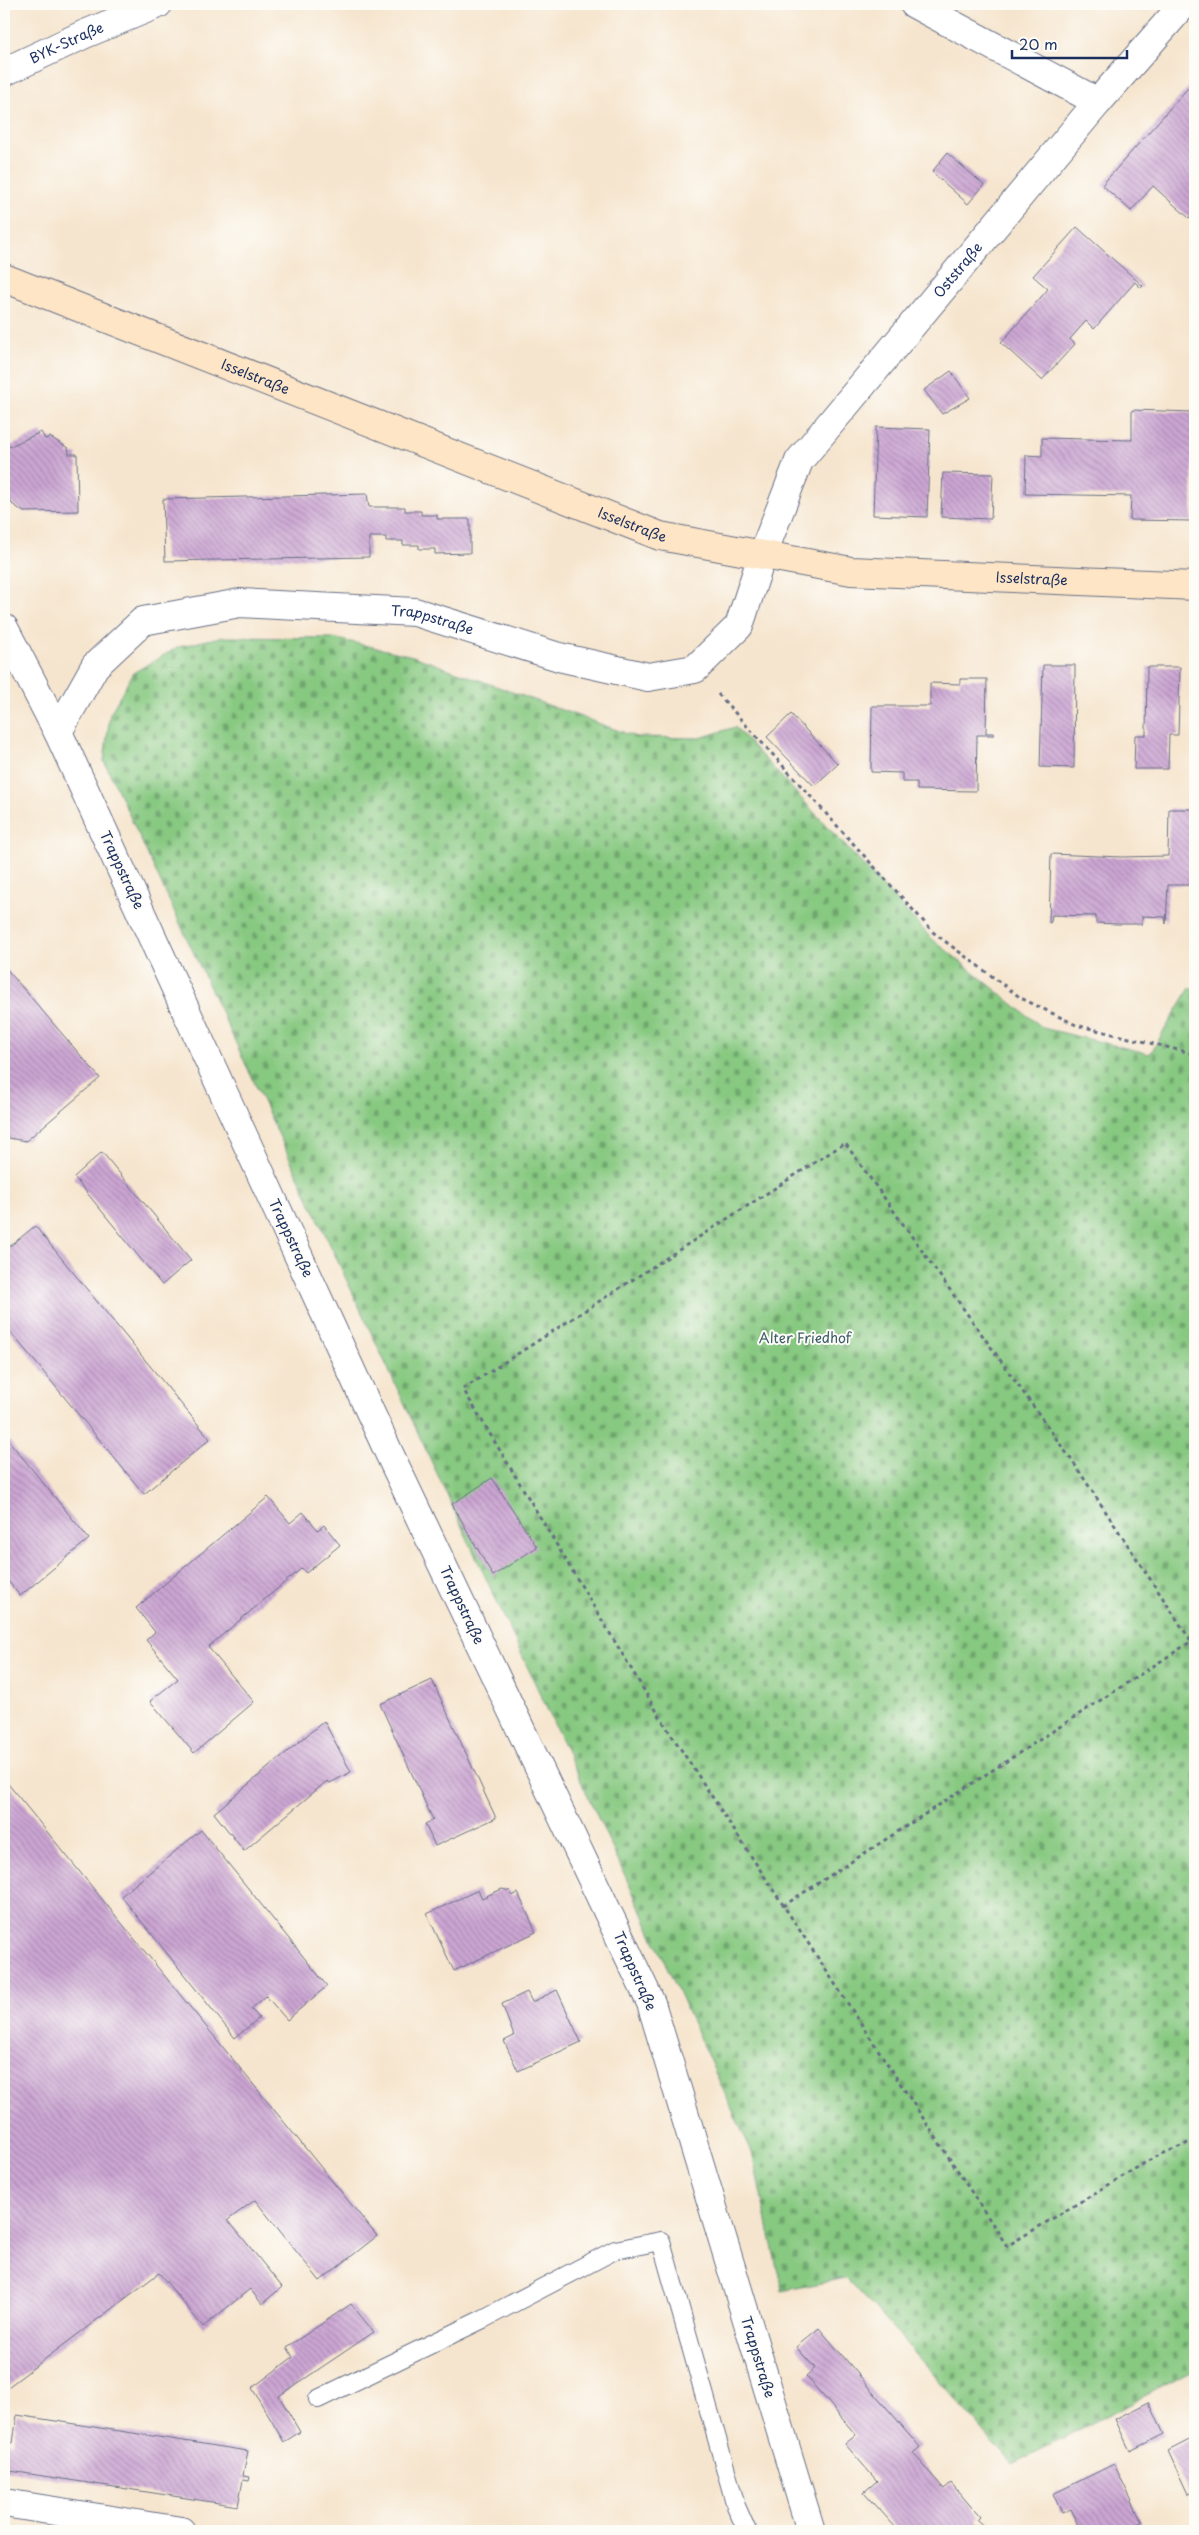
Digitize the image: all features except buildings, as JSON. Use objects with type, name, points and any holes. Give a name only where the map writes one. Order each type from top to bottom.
[{"type":"main road","name":"Isselstraße","points":[[4,278],[660,536],[851,571],[1195,586]]},
{"type":"street","name":"BYK-Straße","points":[[4,72],[85,34],[158,4]]},
{"type":"street","points":[[914,4],[1098,102]]},
{"type":"street","name":"Oststraße","points":[[762,556],[799,461],[1098,102],[1184,4]]},
{"type":"street","points":[[695,668],[739,626],[762,556]]},
{"type":"street","name":"Trappstraße","points":[[695,668],[648,677],[559,657],[415,612],[240,603],[143,621],[95,666],[58,732],[389,1453],[651,2003],[811,2531]]},
{"type":"street","points":[[4,628],[58,732]]},
{"type":"street","points":[[4,2503],[181,2531]]},
{"type":"lane","points":[[318,2399],[483,2319],[616,2250],[662,2241],[736,2506],[747,2531]]},
{"type":"path","points":[[695,668],[934,933],[1021,998],[1076,1025],[1195,1054]]},
{"type":"path","points":[[1195,1648],[1074,1462],[845,1143],[463,1389],[665,1725],[1007,2246],[1153,2158],[1195,2140]]},
{"type":"path","points":[[783,1906],[1195,1639]]},
{"type":"green space","name":"Alter Friedhof","points":[[220,637],[333,638],[413,656],[636,737],[700,738],[735,727],[931,938],[1043,1028],[1150,1054],[1190,988],[1195,988],[1195,2370],[1012,2464],[875,2308],[845,2278],[782,2291],[752,2153],[642,1912],[104,761],[110,714],[133,673],[178,647]]}]
